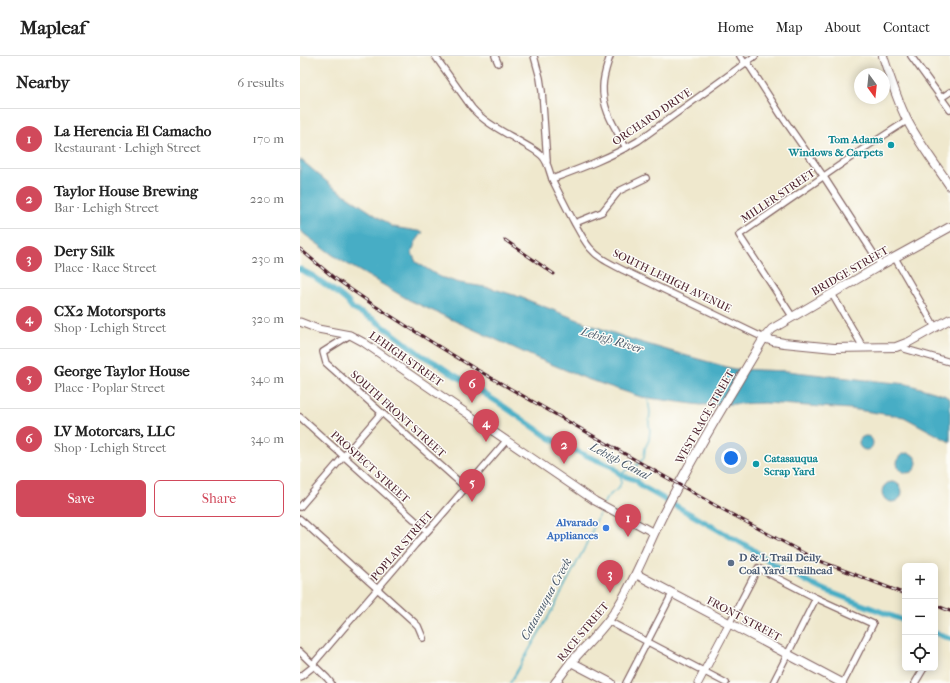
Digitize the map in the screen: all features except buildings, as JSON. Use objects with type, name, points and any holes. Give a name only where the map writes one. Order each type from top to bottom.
[{"type":"main road","points":[[883,56],[893,89],[908,120],[950,186]]},
{"type":"main road","name":"BRIDGE STREET","points":[[764,338],[772,329],[792,316],[950,226]]},
{"type":"main road","points":[[902,345],[950,319]]},
{"type":"main road","name":"SOUTH LEHIGH AVENUE","points":[[764,338],[784,343],[834,348],[896,347],[902,345]]},
{"type":"main road","name":"WEST RACE STREET","points":[[666,508],[714,422],[764,338]]},
{"type":"main road","name":"RACE STREET","points":[[555,683],[571,662],[618,608],[636,574],[666,508]]},
{"type":"main road","name":"FRONT STREET","points":[[636,574],[843,683]]},
{"type":"main road","points":[[571,662],[611,683]]},
{"type":"street","points":[[435,56],[478,115],[490,124],[537,151],[547,161]]},
{"type":"street","points":[[495,56],[498,63]]},
{"type":"street","name":"SOUTH LEHIGH AVENUE","points":[[534,56],[542,91],[547,161],[552,179],[584,240],[591,249],[608,262],[764,338]]},
{"type":"street","points":[[610,56],[603,83],[604,103],[626,148]]},
{"type":"street","points":[[740,56],[746,62],[824,177],[881,265]]},
{"type":"street","name":"ORCHARD DRIVE","points":[[552,179],[606,158],[638,141],[755,56]]},
{"type":"street","points":[[911,56],[950,110]]},
{"type":"street","points":[[941,98],[950,92]]},
{"type":"street","name":"MILLER STREET","points":[[792,316],[739,235],[908,120]]},
{"type":"street","points":[[575,223],[602,212],[608,202],[618,191],[646,178]]},
{"type":"street","points":[[895,258],[935,327]]},
{"type":"street","points":[[832,294],[863,347]]},
{"type":"street","name":"LEHIGH STREET","points":[[300,322],[318,329],[350,335],[363,342],[603,506],[654,533]]},
{"type":"street","name":"SOUTH FRONT STREET","points":[[350,335],[323,352],[326,363],[466,488]]},
{"type":"street","points":[[902,345],[905,349],[950,362]]},
{"type":"street","points":[[300,507],[381,413]]},
{"type":"street","name":"PROSPECT STREET","points":[[300,417],[428,531]]},
{"type":"street","name":"POPLAR STREET","points":[[300,677],[313,665],[506,441]]},
{"type":"street","points":[[300,519],[414,622],[418,626],[423,638]]},
{"type":"street","points":[[698,683],[758,568],[816,598],[873,624],[843,683]]},
{"type":"street","points":[[626,683],[672,594]]},
{"type":"street","points":[[773,683],[816,598]]},
{"type":"street","points":[[608,621],[726,683]]},
{"type":"street","points":[[300,652],[331,683]]},
{"type":"street","points":[[915,683],[922,671]]},
{"type":"water","name":"Lehigh River","points":[[300,159],[332,186],[393,227],[423,232],[415,243],[412,253],[416,262],[440,277],[460,283],[491,288],[520,297],[633,340],[734,369],[787,371],[907,384],[944,395],[950,399],[950,442],[904,417],[851,409],[765,403],[701,405],[641,397],[587,379],[534,357],[409,300],[337,258],[304,234],[300,229]]},
{"type":"water","points":[[863,436],[869,436],[873,440],[873,446],[869,450],[863,450],[859,446],[859,440]]},
{"type":"water","points":[[907,453],[914,456],[917,463],[914,470],[907,473],[900,470],[897,463],[900,456]]},
{"type":"water","points":[[892,482],[899,485],[902,492],[899,499],[892,502],[885,499],[882,492],[885,485]]},
{"type":"waterway","name":"Lehigh Canal","points":[[300,269],[336,292],[347,301],[353,309],[373,319],[421,355],[475,387],[548,437],[562,445],[613,467],[621,475],[637,481],[641,486],[752,549],[771,563],[822,589],[902,620]]},
{"type":"waterway","name":"Catasauqua Creek","points":[[604,503],[606,499],[618,489],[621,483],[621,475],[626,470],[635,467],[644,458],[650,430],[648,398]]},
{"type":"waterway","name":"Catasauqua Creek","points":[[510,683],[554,607],[584,549],[602,508]]},
{"type":"waterway","name":"Lehigh Canal","points":[[938,634],[950,639]]},
{"type":"railway","points":[[505,240],[554,274]]},
{"type":"railway","points":[[300,249],[333,277],[372,304],[474,368],[720,508],[815,559],[902,593]]},
{"type":"railway","points":[[938,606],[950,611]]},
{"type":"place","name":"Tom Adams Windows & Carpets","points":[[891,145]]},
{"type":"place","name":"LV Motorcars, LLC","points":[[472,403]]},
{"type":"place","name":"CX2 Motorsports","points":[[486,442]]},
{"type":"place","name":"Taylor House Brewing","points":[[564,464]]},
{"type":"place","name":"Catasauqua Scrap Yard","points":[[756,464]]},
{"type":"place","name":"George Taylor House","points":[[472,502]]},
{"type":"place","name":"Alvarado Appliances","points":[[606,528]]},
{"type":"place","name":"La Herencia El Camacho","points":[[628,537]]},
{"type":"place","name":"D & L Trail Deily Coal Yard Trailhead","points":[[731,563]]},
{"type":"place","name":"Dery Silk","points":[[610,593]]}]
